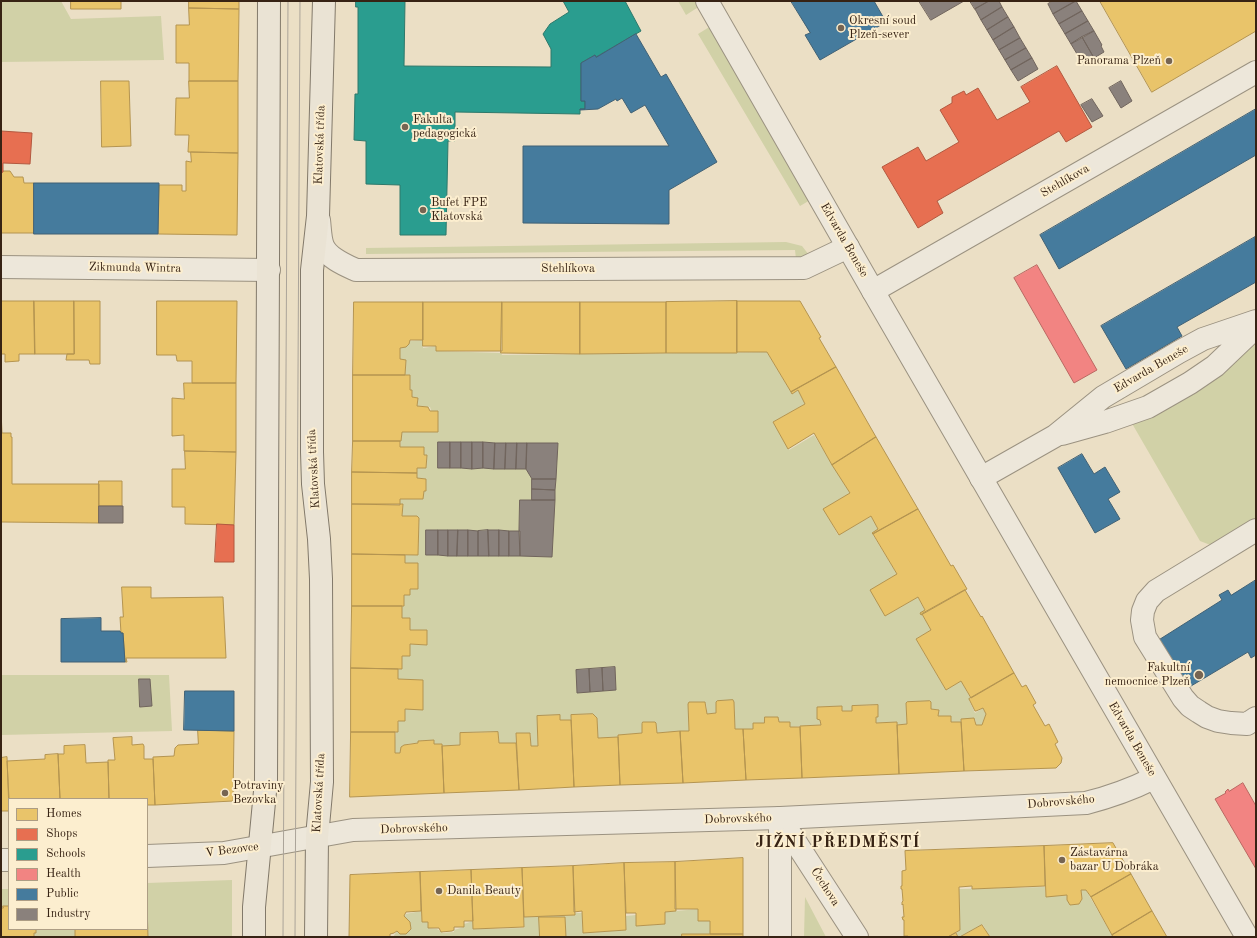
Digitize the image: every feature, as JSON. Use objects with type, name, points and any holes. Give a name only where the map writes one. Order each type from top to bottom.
[{"type":"main road","points":[[254,937],[254,907],[266,775],[269,1]]},
{"type":"main road","name":"Klatovská třída","points":[[316,937],[317,837],[322,782],[321,579],[312,452],[312,270],[318,216],[324,1]]},
{"type":"street","name":"Edvarda Beneše","points":[[707,1],[1247,937]]},
{"type":"street","name":"Stehlíkova","points":[[873,291],[1256,72]]},
{"type":"street","name":"Stehlíkova","points":[[318,216],[323,246],[328,254],[341,263],[356,270],[804,268],[848,247]]},
{"type":"street","name":"Zikmunda Wintra","points":[[1,267],[268,270]]},
{"type":"street","name":"Edvarda Beneše","points":[[981,478],[1055,436],[1103,397],[1179,352],[1204,339],[1256,321]]},
{"type":"street","name":"Edvarda Beneše","points":[[1055,436],[1105,422],[1148,407],[1190,383],[1215,366],[1256,327]]},
{"type":"street","points":[[1256,530],[1156,591],[1147,602],[1143,611],[1142,620],[1145,637],[1183,698],[1190,706],[1207,717],[1231,723],[1247,724],[1256,718]]},
{"type":"street","name":"Dobrovského","points":[[317,837],[353,830],[780,818],[1086,802],[1108,797],[1128,790],[1154,778]]},
{"type":"street","points":[[780,818],[780,937]]},
{"type":"street","name":"Čechova","points":[[780,818],[857,937]]},
{"type":"street","name":"V Bezovce","points":[[148,856],[224,853],[317,837]]},
{"type":"green space","points":[[1,1],[61,1],[71,19],[161,16],[164,60],[1,62]]},
{"type":"green space","points":[[678,1],[697,1],[700,6],[686,15]]},
{"type":"green space","points":[[711,26],[812,199],[800,206],[698,34]]},
{"type":"green space","points":[[786,242],[802,246],[809,255],[796,259],[795,250],[366,254],[366,248]]},
{"type":"green space","points":[[423,340],[423,348],[436,346],[437,351],[501,353],[502,355],[767,352],[792,394],[798,390],[805,404],[773,422],[789,450],[814,435],[850,493],[824,509],[838,535],[871,516],[879,531],[873,535],[897,574],[885,616],[918,597],[926,613],[922,614],[931,630],[916,639],[946,690],[961,681],[971,699],[969,700],[975,713],[983,708],[986,714],[982,725],[976,725],[975,719],[961,719],[961,722],[951,722],[951,716],[938,716],[939,710],[931,709],[931,702],[906,703],[907,724],[897,725],[897,722],[876,723],[876,717],[878,717],[878,705],[852,706],[852,711],[842,711],[842,706],[817,707],[817,719],[820,720],[821,725],[790,727],[790,722],[779,722],[778,718],[764,718],[764,723],[753,724],[753,729],[735,729],[734,702],[716,703],[716,713],[707,714],[706,703],[688,704],[689,731],[657,733],[656,724],[642,724],[642,733],[619,735],[618,737],[598,738],[597,718],[593,714],[571,715],[571,720],[560,720],[560,716],[538,746],[531,746],[531,734],[516,733],[516,743],[499,743],[498,732],[460,733],[460,745],[442,747],[442,744],[434,744],[434,740],[419,741],[418,743],[407,744],[400,753],[395,753],[396,730],[405,709],[423,709],[423,680],[398,679],[398,669],[402,669],[402,656],[410,656],[410,644],[427,645],[427,630],[410,630],[410,618],[402,618],[404,595],[410,595],[410,589],[418,588],[418,563],[405,563],[405,555],[418,555],[419,518],[402,516],[403,505],[400,505],[400,499],[423,499],[424,491],[426,491],[426,479],[417,478],[417,468],[426,468],[427,455],[424,455],[424,447],[400,447],[402,432],[438,432],[430,407],[417,406],[418,398],[412,397],[410,390],[410,375],[405,375],[406,361],[400,359],[400,348],[407,346],[410,341]]},
{"type":"green space","points":[[1256,342],[1256,520],[1213,546],[1200,541],[1130,420]]},
{"type":"green space","points":[[1,675],[169,675],[172,731],[1,735]]},
{"type":"green space","points":[[232,880],[232,937],[1,937],[1,889],[8,889],[8,930],[148,930],[148,883]]},
{"type":"green space","points":[[1045,887],[1046,896],[1067,895],[1071,905],[1079,904],[1082,899],[1081,890],[1086,890],[1113,937],[990,937],[983,925],[958,937],[956,933],[960,930],[959,889]]},
{"type":"green space","points":[[805,897],[826,937],[804,937]]},
{"type":"green space","points":[[698,909],[698,921],[710,921],[710,935],[683,934],[682,937],[393,937],[397,931],[411,929],[410,922],[404,918],[406,914],[421,911],[422,922],[428,922],[429,928],[437,929],[443,933],[454,932],[454,930],[464,927],[464,924],[473,921],[473,929],[524,928],[524,917],[574,915],[575,913],[582,913],[583,933],[626,930],[626,916],[636,915],[637,926],[664,924],[665,912]]},
{"type":"building: Homes","points":[[71,1],[121,1],[121,9],[71,9]]},
{"type":"building: Homes","points":[[189,1],[239,1],[239,9],[189,8]]},
{"type":"building: Homes","name":"Panorama Plzeň","points":[[1100,1],[1256,1],[1256,31],[1152,92]]},
{"type":"building: Homes","points":[[189,8],[239,9],[238,81],[189,81],[189,63],[176,63],[176,25],[189,25]]},
{"type":"building: Homes","points":[[101,81],[129,81],[131,146],[102,147]]},
{"type":"building: Homes","points":[[189,81],[238,81],[238,153],[188,152],[189,135],[175,135],[176,98],[189,98]]},
{"type":"building: Homes","points":[[191,152],[238,153],[237,235],[158,234],[159,185],[182,185],[182,191],[186,191],[186,161],[191,162]]},
{"type":"building: Homes","points":[[3,171],[10,171],[14,177],[23,177],[24,183],[34,183],[34,233],[1,233],[1,173]]},
{"type":"building: Homes","points":[[1,301],[34,301],[35,354],[19,354],[19,361],[5,362],[5,354],[1,354]]},
{"type":"building: Homes","points":[[34,301],[74,301],[74,354],[35,354]]},
{"type":"building: Homes","points":[[74,301],[100,301],[100,364],[90,364],[89,360],[66,360],[67,354],[74,354]]},
{"type":"building: Homes","points":[[157,301],[237,301],[236,383],[192,383],[192,361],[177,361],[176,355],[157,355]]},
{"type":"building: Homes","points":[[737,301],[737,353],[666,353],[666,302]]},
{"type":"building: Homes","points":[[737,301],[800,301],[836,367],[791,392],[767,352],[737,352]]},
{"type":"building: Homes","points":[[354,302],[423,302],[423,340],[410,340],[406,347],[400,348],[400,359],[406,360],[405,375],[353,375]]},
{"type":"building: Homes","points":[[423,302],[502,302],[502,351],[436,351],[436,346],[423,346]]},
{"type":"building: Homes","points":[[502,302],[580,302],[580,354],[501,353]]},
{"type":"building: Homes","points":[[580,302],[666,302],[666,353],[580,354]]},
{"type":"building: Homes","points":[[836,367],[876,437],[832,465],[814,433],[788,449],[773,422],[805,404],[798,390],[792,394],[791,392]]},
{"type":"building: Homes","points":[[353,375],[410,375],[410,390],[412,390],[412,397],[418,398],[417,406],[428,407],[430,411],[438,411],[438,432],[402,432],[401,441],[353,441]]},
{"type":"building: Homes","points":[[184,383],[236,383],[236,452],[184,451],[184,435],[172,436],[172,398],[184,399]]},
{"type":"building: Homes","points":[[1,411],[2,433],[11,433],[12,437],[12,484],[99,484],[99,523],[1,522]]},
{"type":"building: Homes","points":[[876,437],[918,509],[873,534],[872,533],[878,529],[871,516],[839,535],[823,509],[850,493],[832,465]]},
{"type":"building: Homes","points":[[353,441],[400,441],[400,447],[424,447],[424,455],[427,455],[426,468],[417,468],[417,473],[352,472]]},
{"type":"building: Homes","points":[[185,451],[236,452],[234,525],[185,524],[185,507],[172,507],[172,469],[185,469]]},
{"type":"building: Homes","points":[[352,472],[417,473],[417,478],[426,479],[426,491],[424,491],[423,499],[400,499],[400,505],[352,504]]},
{"type":"building: Homes","points":[[99,481],[122,481],[122,506],[99,506]]},
{"type":"building: Homes","points":[[352,504],[403,504],[402,516],[417,516],[419,518],[418,555],[352,554]]},
{"type":"building: Homes","points":[[918,509],[951,566],[953,565],[967,589],[921,615],[920,613],[925,610],[918,597],[885,616],[870,590],[897,574],[873,534]]},
{"type":"building: Homes","points":[[352,554],[405,555],[405,563],[418,563],[418,589],[410,589],[410,595],[404,595],[404,606],[352,606]]},
{"type":"building: Homes","points":[[122,587],[151,587],[151,598],[223,597],[226,658],[126,658],[127,662],[125,662],[123,633],[121,633],[120,617],[123,617]]},
{"type":"building: Homes","points":[[965,590],[981,617],[982,616],[1014,673],[971,698],[961,681],[946,690],[916,639],[931,630],[922,614]]},
{"type":"building: Homes","points":[[352,606],[402,606],[402,618],[410,618],[410,630],[427,630],[427,645],[410,644],[410,656],[402,656],[402,669],[351,668]]},
{"type":"building: Homes","points":[[351,668],[398,669],[398,679],[423,680],[423,710],[405,709],[405,721],[398,721],[398,732],[351,732]]},
{"type":"building: Homes","points":[[1014,673],[1022,687],[1026,685],[1036,703],[1033,705],[1045,726],[1049,724],[1058,742],[1055,744],[1062,758],[1061,763],[1056,768],[964,771],[961,719],[974,718],[976,725],[982,725],[986,714],[983,708],[975,711],[969,699]]},
{"type":"building: Homes","points":[[733,700],[735,729],[743,729],[746,780],[683,783],[680,731],[689,731],[689,702],[705,702],[707,714],[716,713],[717,701]]},
{"type":"building: Homes","points":[[930,701],[931,709],[939,710],[938,716],[951,716],[951,722],[961,722],[964,771],[899,774],[897,725],[907,724],[906,703]]},
{"type":"building: Homes","points":[[878,705],[878,717],[876,717],[876,723],[897,722],[899,774],[802,778],[800,726],[821,725],[820,720],[817,719],[817,707],[842,706],[842,711],[852,711],[852,706]]},
{"type":"building: Homes","points":[[593,714],[597,718],[598,738],[618,737],[620,785],[574,787],[571,715]]},
{"type":"building: Homes","points":[[560,715],[560,720],[571,720],[574,787],[519,790],[516,733],[530,733],[531,746],[538,746],[537,716]]},
{"type":"building: Homes","points":[[765,717],[778,717],[779,722],[790,722],[790,727],[800,727],[802,778],[746,780],[743,729],[753,729],[753,723],[764,723]]},
{"type":"building: Homes","points":[[643,722],[655,722],[657,733],[680,731],[683,783],[620,785],[618,735],[642,733]]},
{"type":"building: Homes","points":[[198,730],[234,731],[233,801],[155,805],[153,757],[174,756],[175,748],[178,745],[198,744]]},
{"type":"building: Homes","points":[[351,732],[395,732],[395,753],[400,753],[401,747],[404,745],[418,743],[418,741],[434,740],[434,744],[442,744],[444,793],[350,797]]},
{"type":"building: Homes","points":[[498,732],[499,743],[516,743],[519,790],[444,793],[442,746],[460,745],[460,733]]},
{"type":"building: Homes","points":[[132,737],[132,745],[143,744],[144,759],[153,759],[155,805],[148,805],[148,798],[109,798],[108,760],[115,760],[113,738]]},
{"type":"building: Homes","points":[[85,745],[86,763],[108,762],[109,798],[60,798],[58,754],[64,754],[64,746]]},
{"type":"building: Homes","points":[[58,754],[60,798],[9,798],[7,761],[45,759],[45,755]]},
{"type":"building: Homes","points":[[7,757],[8,811],[1,811],[1,758]]},
{"type":"building: Homes","points":[[1113,843],[1131,874],[1091,897],[1086,890],[1081,890],[1082,899],[1079,904],[1070,905],[1067,900],[1067,895],[1046,897],[1044,846]]},
{"type":"building: Homes","points":[[1044,846],[1045,886],[972,889],[972,886],[959,887],[960,930],[948,937],[904,936],[901,886],[902,871],[906,870],[905,851]]},
{"type":"building: Homes","points":[[743,858],[743,934],[710,934],[710,921],[698,921],[698,909],[675,909],[675,862]]},
{"type":"building: Homes","points":[[675,862],[676,911],[665,912],[665,924],[636,926],[636,913],[626,913],[624,863]]},
{"type":"building: Homes","points":[[624,863],[626,930],[583,933],[582,911],[574,912],[573,866]]},
{"type":"building: Homes","points":[[573,866],[575,915],[524,917],[522,868]]},
{"type":"building: Homes","points":[[522,868],[524,927],[473,929],[471,870]]},
{"type":"building: Homes","points":[[471,870],[473,921],[464,921],[464,927],[454,927],[454,930],[452,931],[441,932],[439,928],[428,928],[428,922],[422,922],[420,872]]},
{"type":"building: Homes","points":[[420,872],[421,911],[406,912],[404,916],[410,922],[411,929],[406,934],[400,934],[397,931],[390,934],[390,937],[349,937],[350,875]]},
{"type":"building: Homes","points":[[1131,874],[1152,911],[1112,935],[1091,897]]},
{"type":"building: Homes","points":[[3,906],[8,906],[8,930],[36,930],[34,937],[1,937],[1,908],[3,908]]},
{"type":"building: Homes","points":[[1152,911],[1167,937],[1113,937],[1112,935]]},
{"type":"building: Homes","points":[[539,917],[565,917],[566,937],[540,937]]},
{"type":"building: Homes","points":[[982,925],[990,937],[960,937]]},
{"type":"building: Homes","points":[[75,930],[148,930],[148,937],[75,937]]},
{"type":"building: Homes","points":[[956,933],[958,937],[948,937]]},
{"type":"building: Homes","points":[[682,934],[743,934],[743,937],[682,937]]},
{"type":"building: Shops","points":[[1057,66],[1092,127],[1066,142],[1059,131],[937,201],[943,213],[918,228],[882,167],[918,147],[926,161],[959,142],[940,110],[952,103],[952,97],[964,91],[966,95],[978,88],[997,120],[1030,102],[1021,87]]},
{"type":"building: Shops","points":[[1,131],[32,133],[30,164],[3,163],[3,172],[1,173]]},
{"type":"building: Shops","points":[[217,524],[234,525],[234,562],[215,562]]},
{"type":"building: Schools","name":"Fakulta pedagogická","points":[[356,1],[405,1],[404,66],[551,67],[551,49],[543,34],[550,24],[569,12],[563,1],[625,1],[641,31],[596,57],[595,55],[581,63],[581,101],[585,101],[585,109],[580,109],[580,114],[455,112],[455,141],[448,141],[446,235],[400,235],[400,185],[366,184],[366,141],[354,140],[355,94],[358,94],[358,7],[356,7]]},
{"type":"building: Health","points":[[1037,265],[1097,370],[1074,383],[1014,278]]},
{"type":"building: Health","points":[[1243,783],[1256,806],[1256,869],[1215,799],[1226,793],[1225,792],[1228,789],[1229,791]]},
{"type":"building: Public","name":"Okresní soud Plzeň-sever","points":[[791,1],[874,1],[886,22],[820,60],[805,35],[810,33]]},
{"type":"building: Public","points":[[636,34],[661,77],[666,74],[717,162],[669,190],[669,224],[523,223],[523,146],[669,146],[645,105],[631,113],[622,98],[617,101],[616,99],[598,109],[580,110],[585,109],[585,101],[581,101],[581,63],[595,55],[596,57]]},
{"type":"building: Public","points":[[1256,109],[1256,155],[1059,269],[1040,235]]},
{"type":"building: Public","points":[[34,183],[159,183],[158,234],[34,234]]},
{"type":"building: Public","points":[[1255,237],[1256,282],[1177,327],[1182,336],[1126,369],[1101,326]]},
{"type":"building: Public","points":[[1082,454],[1094,474],[1105,467],[1120,492],[1108,499],[1120,519],[1095,533],[1058,468]]},
{"type":"building: Public","points":[[1256,580],[1256,655],[1251,658],[1248,652],[1186,689],[1157,641],[1222,600],[1219,595],[1228,590],[1231,595]]},
{"type":"building: Public","points":[[101,618],[101,631],[120,631],[123,633],[125,662],[61,662],[61,619]]},
{"type":"building: Public","points":[[185,691],[234,691],[234,731],[184,730]]},
{"type":"building: Industry","points":[[919,1],[964,1],[931,20]]},
{"type":"building: Industry","points":[[970,1],[989,1],[975,9]]},
{"type":"building: Industry","points":[[989,1],[999,1],[1002,7],[981,20],[975,9]]},
{"type":"building: Industry","points":[[1053,1],[1076,1],[1053,14],[1048,4]]},
{"type":"building: Industry","points":[[1076,1],[1082,11],[1059,24],[1053,14]]},
{"type":"building: Industry","points":[[1002,7],[1008,17],[987,30],[981,20]]},
{"type":"building: Industry","points":[[1082,11],[1088,21],[1065,34],[1059,24]]},
{"type":"building: Industry","points":[[1008,17],[1014,27],[993,40],[987,30]]},
{"type":"building: Industry","points":[[1088,21],[1094,31],[1071,44],[1065,34]]},
{"type":"building: Industry","points":[[1014,27],[1020,38],[999,50],[993,40]]},
{"type":"building: Industry","points":[[1094,31],[1102,45],[1101,46],[1104,52],[1094,58],[1082,37]]},
{"type":"building: Industry","points":[[1082,37],[1094,58],[1083,64],[1071,44]]},
{"type":"building: Industry","points":[[1020,38],[1026,48],[1005,60],[999,50]]},
{"type":"building: Industry","points":[[1026,48],[1032,58],[1011,70],[1005,60]]},
{"type":"building: Industry","points":[[1032,58],[1038,69],[1018,81],[1011,70]]},
{"type":"building: Industry","points":[[1121,81],[1132,101],[1121,108],[1109,88]]},
{"type":"building: Industry","points":[[1092,99],[1103,116],[1092,122],[1081,105]]},
{"type":"building: Industry","points":[[438,442],[450,442],[450,468],[438,468]]},
{"type":"building: Industry","points":[[450,442],[461,442],[461,468],[450,468]]},
{"type":"building: Industry","points":[[461,442],[472,442],[472,469],[461,468]]},
{"type":"building: Industry","points":[[472,442],[483,442],[483,468],[472,469]]},
{"type":"building: Industry","points":[[483,442],[495,443],[494,469],[483,468]]},
{"type":"building: Industry","points":[[495,443],[506,443],[505,469],[494,469]]},
{"type":"building: Industry","points":[[506,443],[517,443],[516,469],[505,469]]},
{"type":"building: Industry","points":[[517,443],[527,443],[526,469],[516,469]]},
{"type":"building: Industry","points":[[527,443],[558,443],[556,479],[532,479],[526,469]]},
{"type":"building: Industry","points":[[532,479],[556,479],[555,490],[532,489]]},
{"type":"building: Industry","points":[[532,489],[555,490],[555,500],[532,500]]},
{"type":"building: Industry","points":[[520,500],[555,500],[552,557],[520,556]]},
{"type":"building: Industry","points":[[99,506],[123,506],[123,523],[99,523]]},
{"type":"building: Industry","points":[[426,530],[438,530],[438,555],[426,555]]},
{"type":"building: Industry","points":[[438,530],[448,530],[448,556],[438,555]]},
{"type":"building: Industry","points":[[448,530],[458,530],[457,556],[448,556]]},
{"type":"building: Industry","points":[[458,530],[468,530],[468,556],[457,556]]},
{"type":"building: Industry","points":[[468,530],[478,531],[478,556],[468,556]]},
{"type":"building: Industry","points":[[488,530],[489,556],[478,556],[478,531]]},
{"type":"building: Industry","points":[[488,530],[499,530],[499,556],[489,556]]},
{"type":"building: Industry","points":[[499,530],[509,531],[509,556],[499,556]]},
{"type":"building: Industry","points":[[509,531],[520,531],[520,556],[509,556]]},
{"type":"building: Industry","points":[[615,667],[616,690],[603,691],[602,668]]},
{"type":"building: Industry","points":[[602,668],[603,691],[590,692],[589,669]]},
{"type":"building: Industry","points":[[589,669],[590,692],[577,693],[576,670]]},
{"type":"building: Industry","points":[[139,679],[150,679],[152,706],[140,707]]},
{"type":"tram line","points":[[283,937],[288,1]]},
{"type":"tram line","points":[[295,937],[300,1]]},
{"type":"place","name":"Okresní soud Plzeň-sever","points":[[841,28]]},
{"type":"place","name":"Panorama Plzeň","points":[[1169,61]]},
{"type":"place","name":"Fakulta pedagogická","points":[[405,127]]},
{"type":"place","name":"Bufet FPE Klatovská","points":[[423,210]]},
{"type":"place","name":"Fakultní nemocnice Plzeň","points":[[1199,675]]},
{"type":"place","name":"Potraviny Bezovka","points":[[225,793]]},
{"type":"place","name":"Zástavárna bazar U Dobráka","points":[[1062,860]]},
{"type":"place","name":"Danila Beauty","points":[[439,891]]},
{"type":"district","name":"JIŽNÍ PŘEDMĚSTÍ","points":[[838,843]]}]
